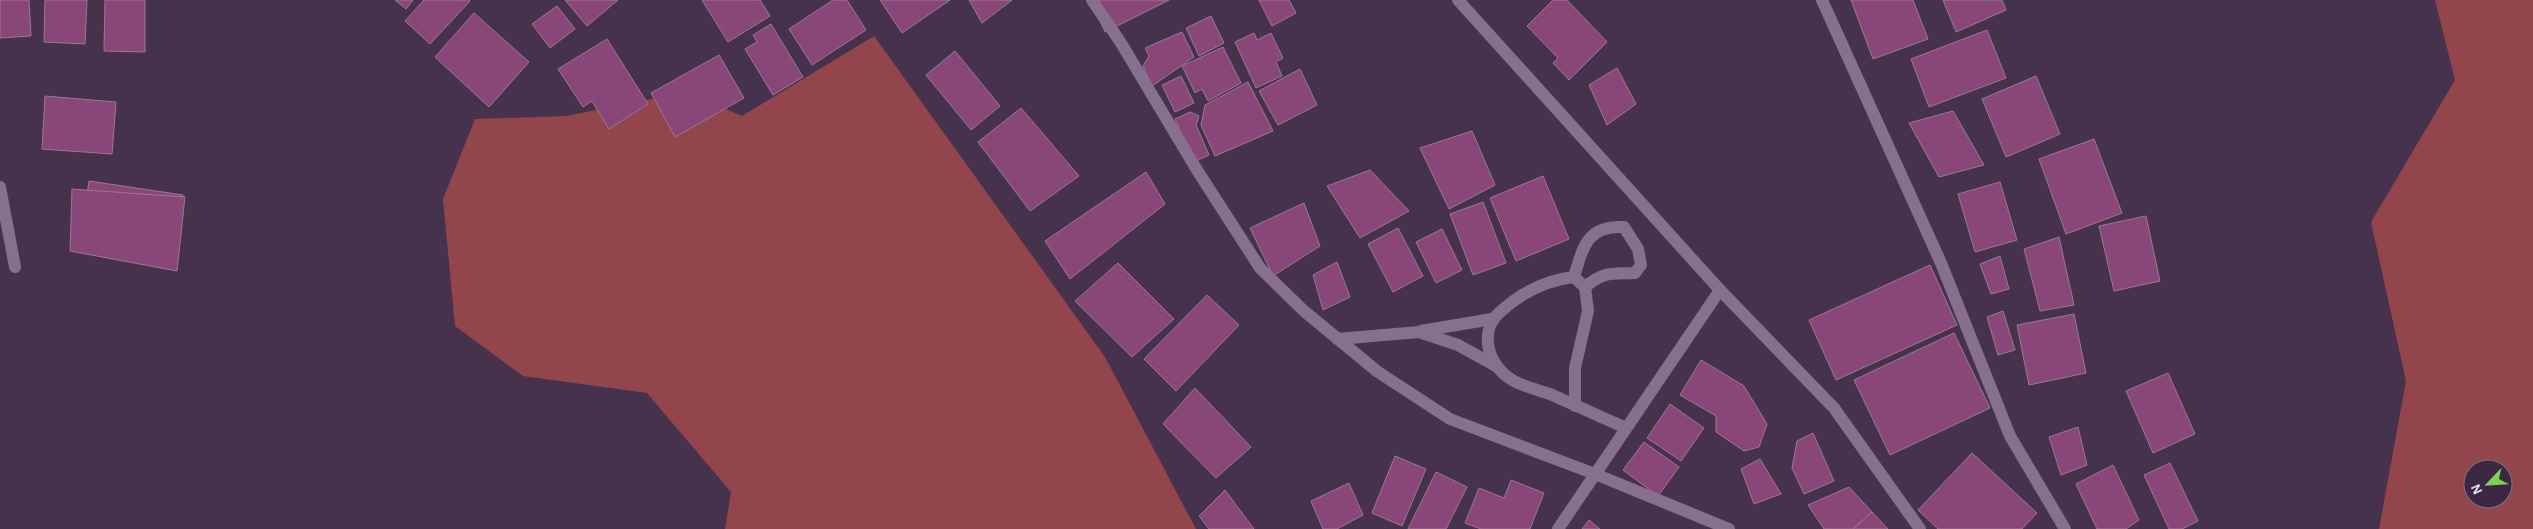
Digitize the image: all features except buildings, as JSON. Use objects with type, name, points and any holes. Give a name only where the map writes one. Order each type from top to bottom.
[{"type":"street","points":[[1092,0],[1121,43],[1197,170],[1260,268],[1304,311],[1337,339],[1378,372],[1450,419],[1595,474],[1729,529]]},
{"type":"street","points":[[1458,0],[1720,290],[1834,408],[1920,529]]},
{"type":"street","points":[[1822,0],[1941,263],[2010,436],[2065,529]]},
{"type":"street","points":[[0,187],[15,267]]},
{"type":"street","points":[[1574,277],[1582,250],[1591,235],[1602,229],[1624,227],[1638,249],[1641,265],[1635,273],[1608,272],[1596,278],[1585,287]]},
{"type":"street","points":[[1496,366],[1489,353],[1487,331],[1492,319],[1509,304],[1553,279],[1574,277],[1585,287],[1588,311],[1575,368],[1575,406]]},
{"type":"street","points":[[1558,529],[1720,290]]},
{"type":"street","points":[[1337,339],[1419,332],[1492,319]]},
{"type":"street","points":[[1419,332],[1458,345],[1496,366],[1513,380],[1626,428]]},
{"type":"shaded area","points":[[2435,0],[2533,0],[2533,529],[2379,529],[2406,381],[2371,222],[2455,80]]},
{"type":"shaded area","points":[[874,36],[1105,357],[1196,529],[725,529],[731,492],[647,393],[523,376],[455,326],[443,199],[475,119],[566,116],[686,92],[742,116]]}]
